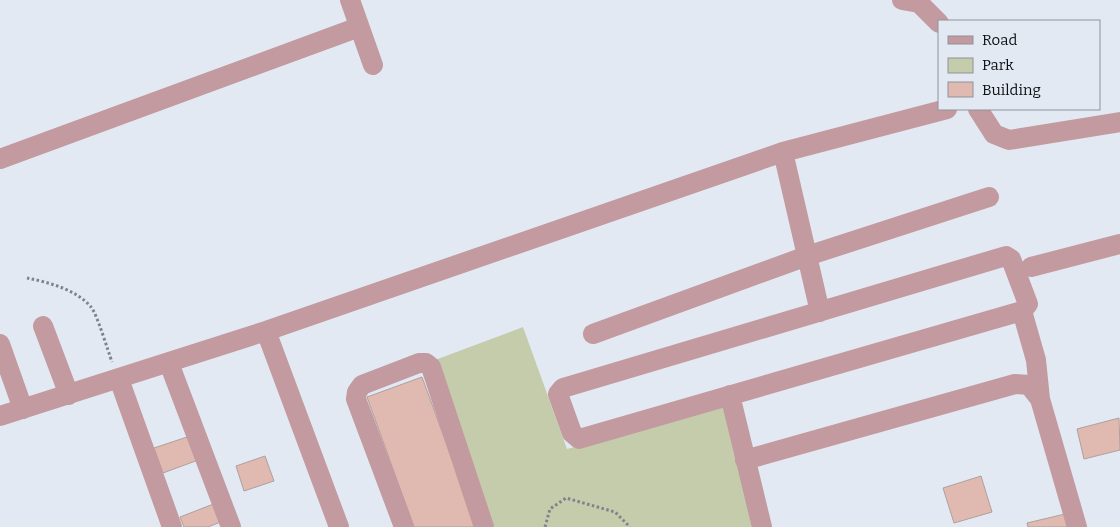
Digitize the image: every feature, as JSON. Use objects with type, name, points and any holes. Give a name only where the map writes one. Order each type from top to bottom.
[{"type":"street","points":[[350,0],[373,65]]},
{"type":"street","points":[[902,0],[918,3],[938,22]]},
{"type":"street","points":[[0,159],[359,27]]},
{"type":"street","points":[[0,416],[266,331],[783,152],[943,110]]},
{"type":"street","points":[[979,110],[994,134],[1009,140],[1120,122]]},
{"type":"street","points":[[783,152],[820,312]]},
{"type":"street","points":[[593,334],[807,256],[988,198]]},
{"type":"street","points":[[1031,267],[1120,244]]},
{"type":"street","points":[[1006,256],[1011,259],[1028,304],[1022,311],[579,439],[572,433],[558,394],[563,388],[820,312],[1006,256]]},
{"type":"street","points":[[1022,311],[1036,360],[1040,399],[1077,527]]},
{"type":"street","points":[[43,326],[69,395]]},
{"type":"street","points":[[266,331],[339,527]]},
{"type":"street","points":[[0,344],[23,409]]},
{"type":"street","points":[[169,363],[231,527]]},
{"type":"street","points":[[404,527],[356,399],[357,392],[362,385],[419,363],[426,363],[432,367],[484,527]]},
{"type":"street","points":[[119,379],[172,527]]},
{"type":"street","points":[[746,460],[1015,384],[1030,385],[1040,399]]},
{"type":"street","points":[[730,395],[762,527]]},
{"type":"path","points":[[27,278],[43,281],[68,291],[93,308],[119,379]]},
{"type":"path","points":[[545,527],[550,509],[566,498],[616,512],[630,527]]},
{"type":"green space","points":[[523,327],[567,449],[724,407],[752,527],[493,527],[435,360]]},
{"type":"building","points":[[422,377],[477,527],[414,527],[367,397]]},
{"type":"building","points":[[1119,418],[1120,450],[1084,459],[1077,429]]},
{"type":"building","points":[[193,435],[201,459],[163,473],[154,448]]},
{"type":"building","points":[[265,456],[274,481],[244,491],[236,466]]},
{"type":"building","points":[[981,476],[992,512],[954,523],[943,488]]},
{"type":"building","points":[[216,503],[223,521],[208,527],[184,527],[180,517]]},
{"type":"building","points":[[1065,514],[1068,527],[1028,527],[1027,523]]}]
